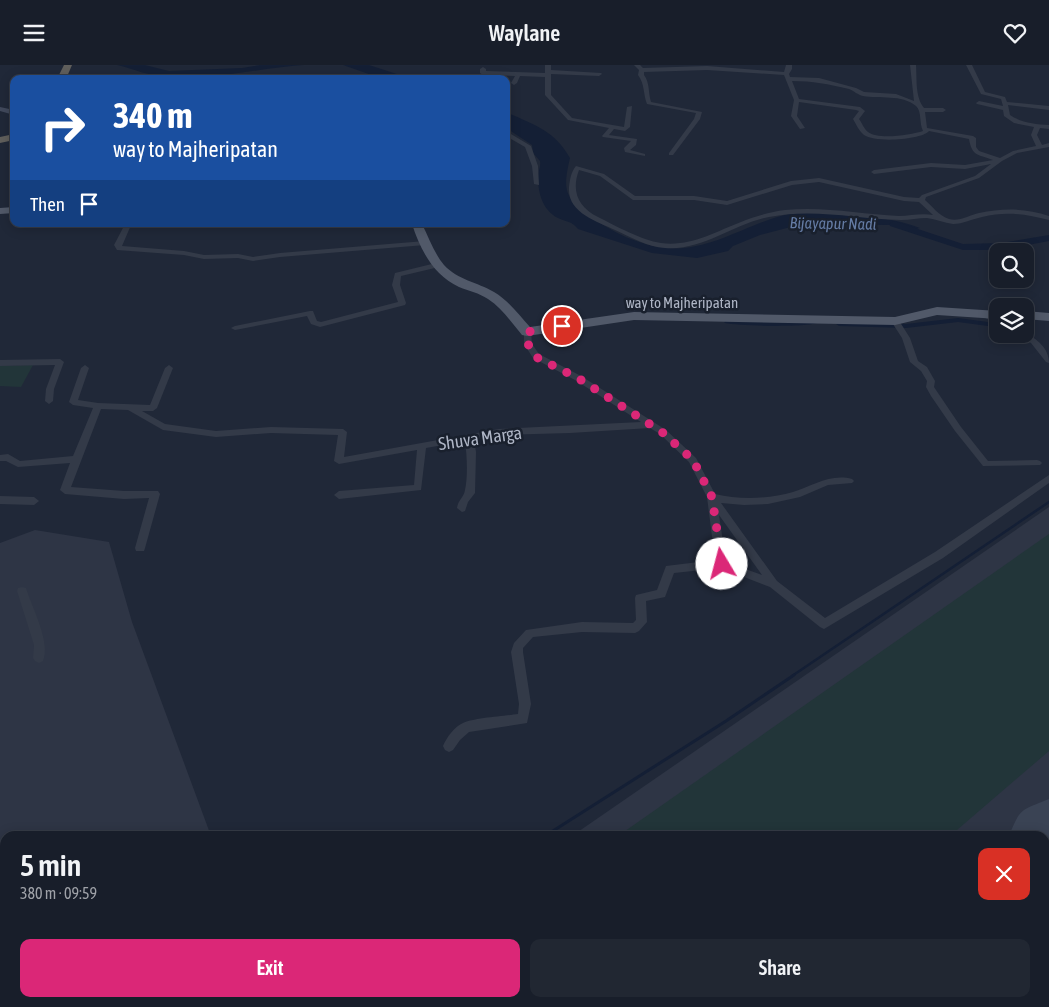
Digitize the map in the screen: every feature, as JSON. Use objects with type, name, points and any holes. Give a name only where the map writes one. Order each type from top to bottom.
[{"type":"main road","points":[[418,227],[428,253],[436,265],[463,283],[492,296],[504,304],[527,332]]},
{"type":"main road","name":"way to Majheripatan","points":[[527,332],[634,316],[895,321],[937,311],[989,316]]},
{"type":"main road","points":[[1034,316],[1049,317]]},
{"type":"street","points":[[637,65],[642,70],[707,68],[787,76],[854,89],[863,94],[896,96],[920,107],[943,111]]},
{"type":"street","points":[[788,65],[787,76],[797,100],[794,116],[802,128]]},
{"type":"street","points":[[797,100],[858,108],[862,111],[856,119],[868,135],[876,137],[911,136],[923,133],[926,132],[913,75],[914,65]]},
{"type":"street","points":[[969,65],[983,93],[1003,98],[1007,116],[1012,120],[1049,127]]},
{"type":"street","points":[[483,69],[483,73],[518,74],[548,71],[599,74]]},
{"type":"street","points":[[642,70],[641,75],[646,81],[646,93],[649,103],[699,112],[697,119],[671,155]]},
{"type":"street","points":[[548,71],[548,95],[570,119],[625,129],[628,126],[630,107]]},
{"type":"street","points":[[514,83],[518,74]]},
{"type":"street","points":[[979,103],[1049,108]]},
{"type":"street","points":[[1038,126],[1034,135],[1040,147]]},
{"type":"street","points":[[612,128],[605,136],[635,141],[627,148],[627,151],[643,155]]},
{"type":"street","points":[[925,129],[971,137],[973,138],[972,147],[977,152],[1000,160]]},
{"type":"street","points":[[510,135],[528,146],[535,166],[537,184]]},
{"type":"street","points":[[921,200],[924,196],[977,177],[1000,160],[1015,152],[1049,145]]},
{"type":"street","points":[[874,172],[931,165],[965,167],[1000,160]]},
{"type":"street","points":[[945,220],[921,200],[904,199],[819,179],[791,183],[727,203],[694,198],[633,198],[602,175],[578,167],[572,187],[573,198],[580,208],[589,215],[632,237],[667,246],[684,245],[706,239],[756,219],[791,212],[846,211],[902,218],[926,216],[945,220],[958,222],[980,215],[1019,210],[1032,211],[1049,218]]},
{"type":"street","points":[[127,227],[118,245],[120,248],[184,253],[204,257],[238,256],[253,259],[425,243]]},
{"type":"street","points":[[235,328],[310,313],[314,322],[320,325],[402,303],[396,285],[398,275],[436,265]]},
{"type":"street","points":[[895,321],[906,338],[914,362],[924,369],[931,381],[930,387],[934,394],[958,429],[986,464],[1038,463]]},
{"type":"street","points":[[527,332],[528,344],[536,357],[578,378],[662,432],[693,460],[712,497],[774,584],[824,624],[939,555],[976,527],[1049,478]]},
{"type":"street","points":[[1034,341],[1049,360]]},
{"type":"street","points":[[0,363],[60,362],[50,389],[49,401]]},
{"type":"street","points":[[85,368],[73,402],[98,406],[153,408],[169,368]]},
{"type":"street","points":[[98,406],[64,490],[124,495],[155,494],[140,548]]},
{"type":"street","name":"Shuva Marga","points":[[129,407],[163,427],[207,433],[291,430],[343,432],[340,461],[499,432],[650,425]]},
{"type":"street","points":[[462,508],[463,501],[470,493],[472,452],[469,438]]},
{"type":"street","points":[[339,495],[418,489],[422,446]]},
{"type":"street","points":[[0,458],[8,457],[18,464],[76,459]]},
{"type":"street","points":[[712,497],[727,502],[744,503],[801,493],[824,482],[848,481]]},
{"type":"street","points":[[712,497],[722,564]]},
{"type":"street","points":[[0,500],[34,501]]},
{"type":"street","points":[[449,746],[466,727],[523,719],[526,705],[517,652],[518,646],[530,633],[582,627],[635,628],[642,622],[640,598],[662,594],[670,569],[722,564],[774,584]]},
{"type":"street","points":[[22,591],[40,645],[38,658]]},
{"type":"shaded area","points":[[1049,507],[1049,831],[579,831]]},
{"type":"shaded area","points":[[35,530],[109,542],[132,622],[209,831],[0,831],[0,543]]},
{"type":"green space","points":[[33,365],[21,387],[0,386],[0,366]]},
{"type":"green space","points":[[1049,534],[1049,751],[956,831],[625,831]]},
{"type":"water","points":[[117,65],[145,65],[169,71],[242,68],[260,65],[304,65],[226,75],[154,75]]},
{"type":"water","points":[[343,65],[369,65],[400,75],[372,75]]},
{"type":"water","points":[[510,114],[543,129],[564,149],[570,158],[566,187],[576,205],[616,232],[642,243],[656,246],[683,248],[696,246],[720,239],[774,218],[800,212],[882,219],[920,228],[910,231],[890,225],[802,224],[760,235],[733,246],[728,251],[697,258],[652,253],[578,229],[573,224],[553,215],[542,200],[538,177],[540,161],[533,153],[532,145],[510,131]]},
{"type":"waterway","name":"Bijayapur Nadi","points":[[894,224],[953,245],[974,248],[1028,243],[1049,238]]},
{"type":"waterway","points":[[839,324],[906,326],[958,320],[988,324]]},
{"type":"waterway","points":[[727,322],[803,324],[816,322]]},
{"type":"waterway","points":[[792,676],[1049,502]]},
{"type":"waterway","points":[[553,831],[726,721],[794,675]]},
{"type":"route","points":[[562,326],[527,332],[528,344],[536,357],[578,378],[662,432],[693,460],[712,497],[722,564]]}]
